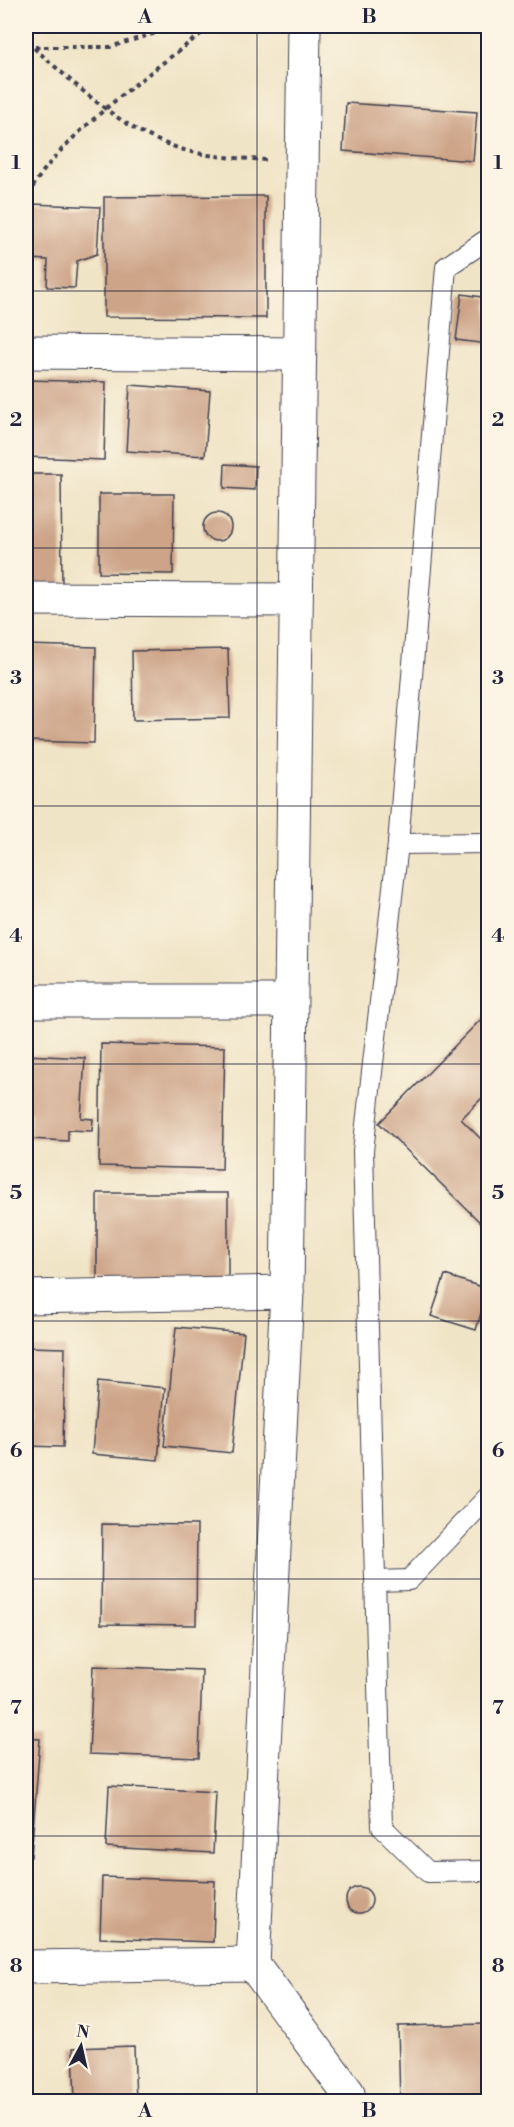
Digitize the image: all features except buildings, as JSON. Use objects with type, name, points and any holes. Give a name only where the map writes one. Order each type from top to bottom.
[{"type":"street","points":[[304,26],[294,600],[287,1292],[253,1964],[348,2093],[349,2102]]},
{"type":"street","points":[[26,352],[298,354]]},
{"type":"street","points":[[26,599],[294,600]]},
{"type":"street","points":[[26,1001],[290,1000]]},
{"type":"street","points":[[26,1296],[287,1292]]},
{"type":"street","points":[[26,1967],[253,1964]]},
{"type":"lane","points":[[489,239],[446,267],[398,844],[363,1151],[382,1827],[428,1872],[489,1870]]},
{"type":"lane","points":[[398,844],[489,843]]},
{"type":"lane","points":[[375,1581],[409,1580],[489,1497]]},
{"type":"path","points":[[26,46],[34,48],[110,47],[179,26]]},
{"type":"path","points":[[26,204],[28,194],[45,168],[66,143],[212,26]]},
{"type":"path","points":[[34,48],[106,111],[171,146],[210,154],[301,163]]}]
